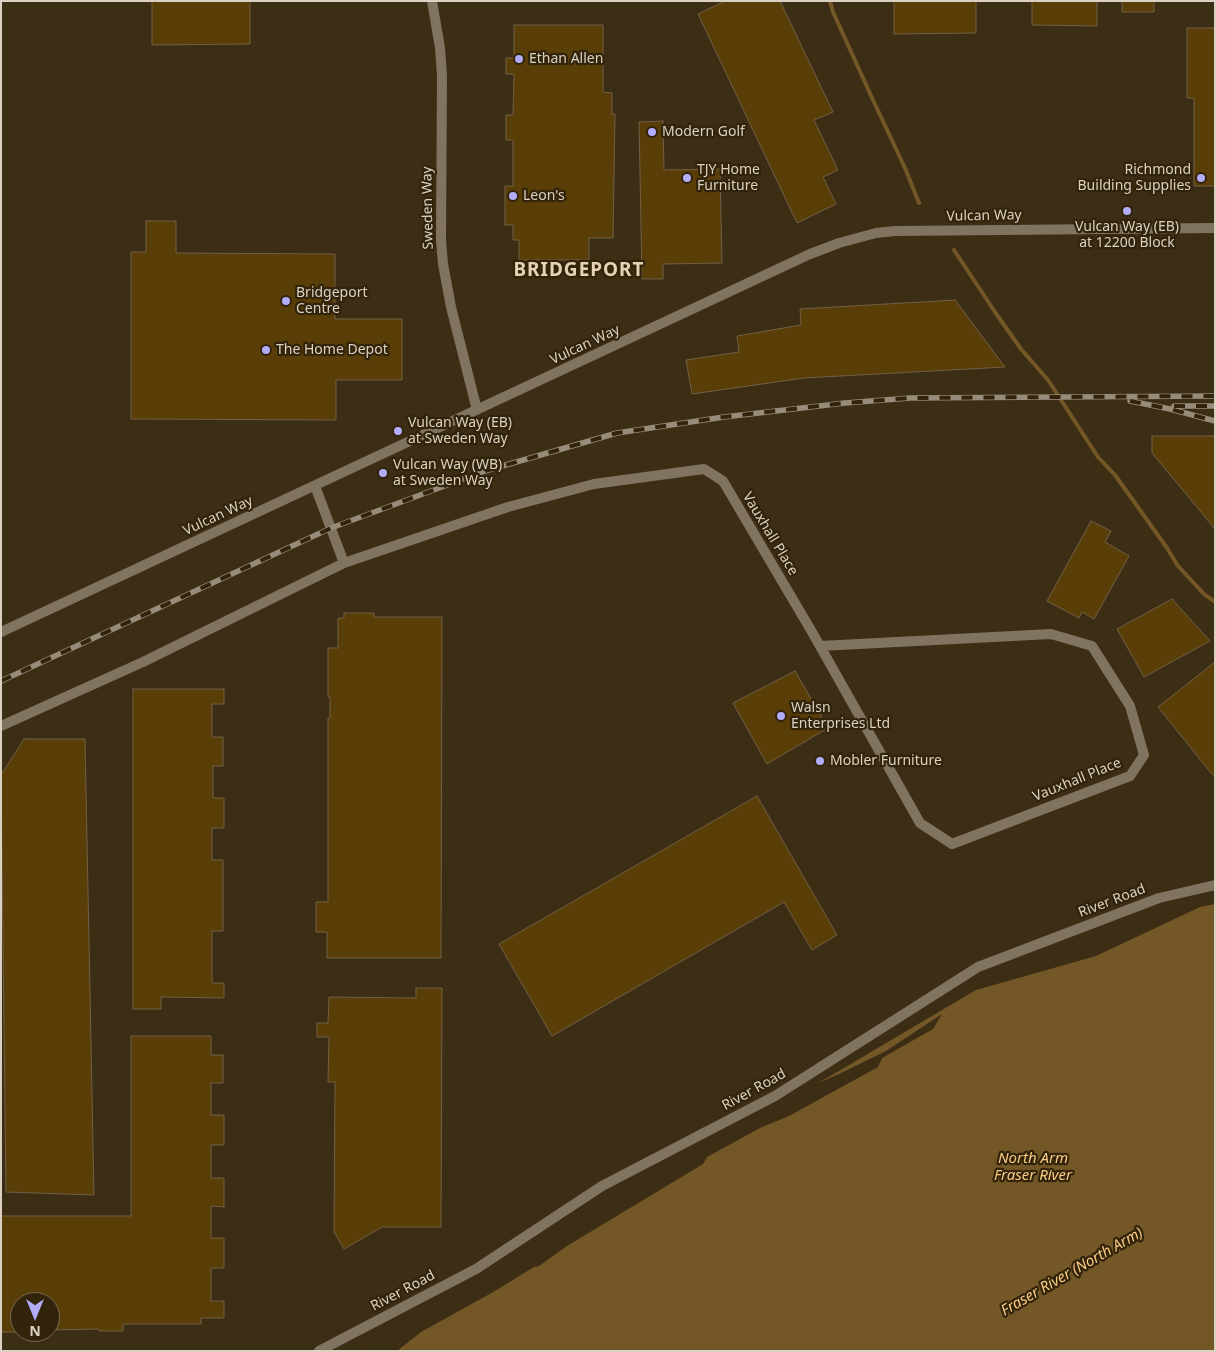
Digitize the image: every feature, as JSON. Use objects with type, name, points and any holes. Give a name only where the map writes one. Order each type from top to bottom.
[{"type":"street","name":"Sweden Way","points":[[432,1],[440,48],[442,76],[441,240],[443,264],[451,307],[478,410]]},
{"type":"street","name":"Vulcan Way","points":[[1,632],[810,254],[839,243],[876,233],[911,231],[1215,228]]},
{"type":"street","name":"Vauxhall Place","points":[[344,563],[508,507],[594,484],[704,470],[723,481],[820,646],[920,823],[952,844],[1130,776],[1144,755],[1130,706],[1092,646],[1051,634],[820,646]]},
{"type":"street","points":[[1,726],[143,662],[344,563],[315,486]]},
{"type":"street","name":"River Road","points":[[320,1351],[476,1269],[602,1186],[775,1096],[978,967],[1159,898],[1215,885]]},
{"type":"water","name":"North Arm Fraser River","points":[[1215,904],[1215,1351],[364,1351],[499,1274],[559,1236],[976,990],[1096,956],[1200,907]]},
{"type":"pier","points":[[942,1014],[933,1029],[882,1058],[878,1067],[789,1116],[760,1128],[707,1157],[703,1164],[567,1246],[539,1266],[534,1267],[421,1332],[397,1351],[361,1351],[404,1322],[497,1271],[800,1091],[886,1051]]},
{"type":"building","points":[[152,1],[250,1],[250,44],[152,45]]},
{"type":"building","points":[[725,1],[780,1],[833,112],[814,120],[838,170],[823,177],[836,204],[797,223],[698,14]]},
{"type":"building","points":[[894,1],[976,1],[976,33],[894,34]]},
{"type":"building","points":[[1032,1],[1097,1],[1097,26],[1032,25]]},
{"type":"building","points":[[1122,1],[1154,1],[1154,12],[1122,12]]},
{"type":"building","points":[[514,25],[603,25],[603,92],[612,93],[612,114],[615,114],[613,238],[589,238],[589,260],[519,260],[519,240],[513,240],[513,225],[505,225],[505,186],[513,186],[513,140],[506,140],[506,115],[513,115],[514,74],[506,74],[506,58],[514,58]]},
{"type":"building","points":[[1187,28],[1215,28],[1215,186],[1194,186],[1194,98],[1187,98]]},
{"type":"building","points":[[663,121],[664,170],[720,169],[722,263],[663,264],[663,279],[642,279],[639,122]]},
{"type":"building","name":"The Home Depot","points":[[146,221],[176,221],[176,253],[335,254],[335,319],[402,319],[402,380],[336,380],[336,420],[131,419],[131,252],[146,252]]},
{"type":"building","points":[[955,300],[1005,367],[804,378],[692,394],[686,360],[739,352],[737,336],[801,325],[800,309]]},
{"type":"building","points":[[1152,436],[1215,436],[1215,529],[1152,453]]},
{"type":"building","points":[[1091,521],[1111,531],[1105,542],[1129,556],[1094,619],[1082,612],[1079,618],[1047,601]]},
{"type":"building","points":[[1172,599],[1210,641],[1144,677],[1117,629]]},
{"type":"building","points":[[344,613],[374,613],[374,617],[442,617],[441,958],[327,958],[327,932],[316,932],[316,902],[328,902],[328,718],[330,718],[330,697],[328,697],[328,648],[338,648],[338,618],[344,618]]},
{"type":"building","points":[[1215,662],[1215,778],[1158,707]]},
{"type":"building","name":"Walsn Enterprises Ltd","points":[[795,671],[828,728],[767,764],[733,703]]},
{"type":"building","points":[[133,689],[224,689],[224,704],[212,704],[212,737],[223,737],[223,766],[213,766],[213,798],[224,798],[224,828],[212,828],[212,860],[223,860],[223,931],[212,931],[212,983],[224,983],[224,998],[161,997],[161,1009],[133,1009]]},
{"type":"building","points":[[24,739],[85,739],[94,1195],[6,1192],[1,775]]},
{"type":"building","points":[[757,796],[837,935],[812,950],[784,902],[552,1036],[499,944]]},
{"type":"building","points":[[416,988],[442,988],[441,1227],[382,1227],[344,1249],[334,1232],[335,1082],[328,1082],[329,1037],[317,1037],[317,1023],[328,1023],[329,997],[416,998]]},
{"type":"building","points":[[131,1036],[211,1036],[211,1055],[223,1055],[223,1083],[211,1083],[211,1115],[224,1115],[224,1145],[211,1145],[211,1178],[224,1178],[224,1207],[211,1206],[211,1238],[224,1238],[224,1268],[211,1268],[211,1301],[224,1301],[224,1318],[201,1318],[201,1324],[123,1324],[123,1331],[99,1331],[99,1329],[60,1330],[60,1292],[10,1292],[10,1332],[1,1332],[1,1216],[131,1216]]},
{"type":"waterway","points":[[830,1],[833,12],[905,168],[919,203]]},
{"type":"waterway","points":[[954,250],[1021,349],[1048,380],[1098,457],[1115,475],[1178,566],[1204,594],[1215,602]]},
{"type":"railway","points":[[1,681],[331,528],[485,471],[617,433],[724,417],[845,403],[910,398],[1215,396]]},
{"type":"railway","points":[[1130,401],[1215,421]]},
{"type":"railway","points":[[1174,406],[1215,406]]},
{"type":"place","name":"Ethan Allen","points":[[519,59]]},
{"type":"place","name":"Modern Golf","points":[[652,132]]},
{"type":"place","name":"TJY Home Furniture","points":[[687,178]]},
{"type":"place","name":"Richmond Building Supplies","points":[[1201,178]]},
{"type":"place","name":"Leon's","points":[[513,196]]},
{"type":"place","name":"Vulcan Way (EB) at 12200 Block","points":[[1127,211]]},
{"type":"place","name":"Bridgeport Centre","points":[[286,301]]},
{"type":"place","name":"The Home Depot","points":[[266,350]]},
{"type":"place","name":"Vulcan Way (EB) at Sweden Way","points":[[398,431]]},
{"type":"place","name":"Vulcan Way (WB) at Sweden Way","points":[[383,473]]},
{"type":"place","name":"Walsn Enterprises Ltd","points":[[781,716]]},
{"type":"place","name":"Mobler Furniture","points":[[820,761]]},
{"type":"district","name":"BRIDGEPORT","points":[[579,271]]},
{"type":"water label","name":"Fraser River (North Arm)","points":[[1072,1272]]}]
